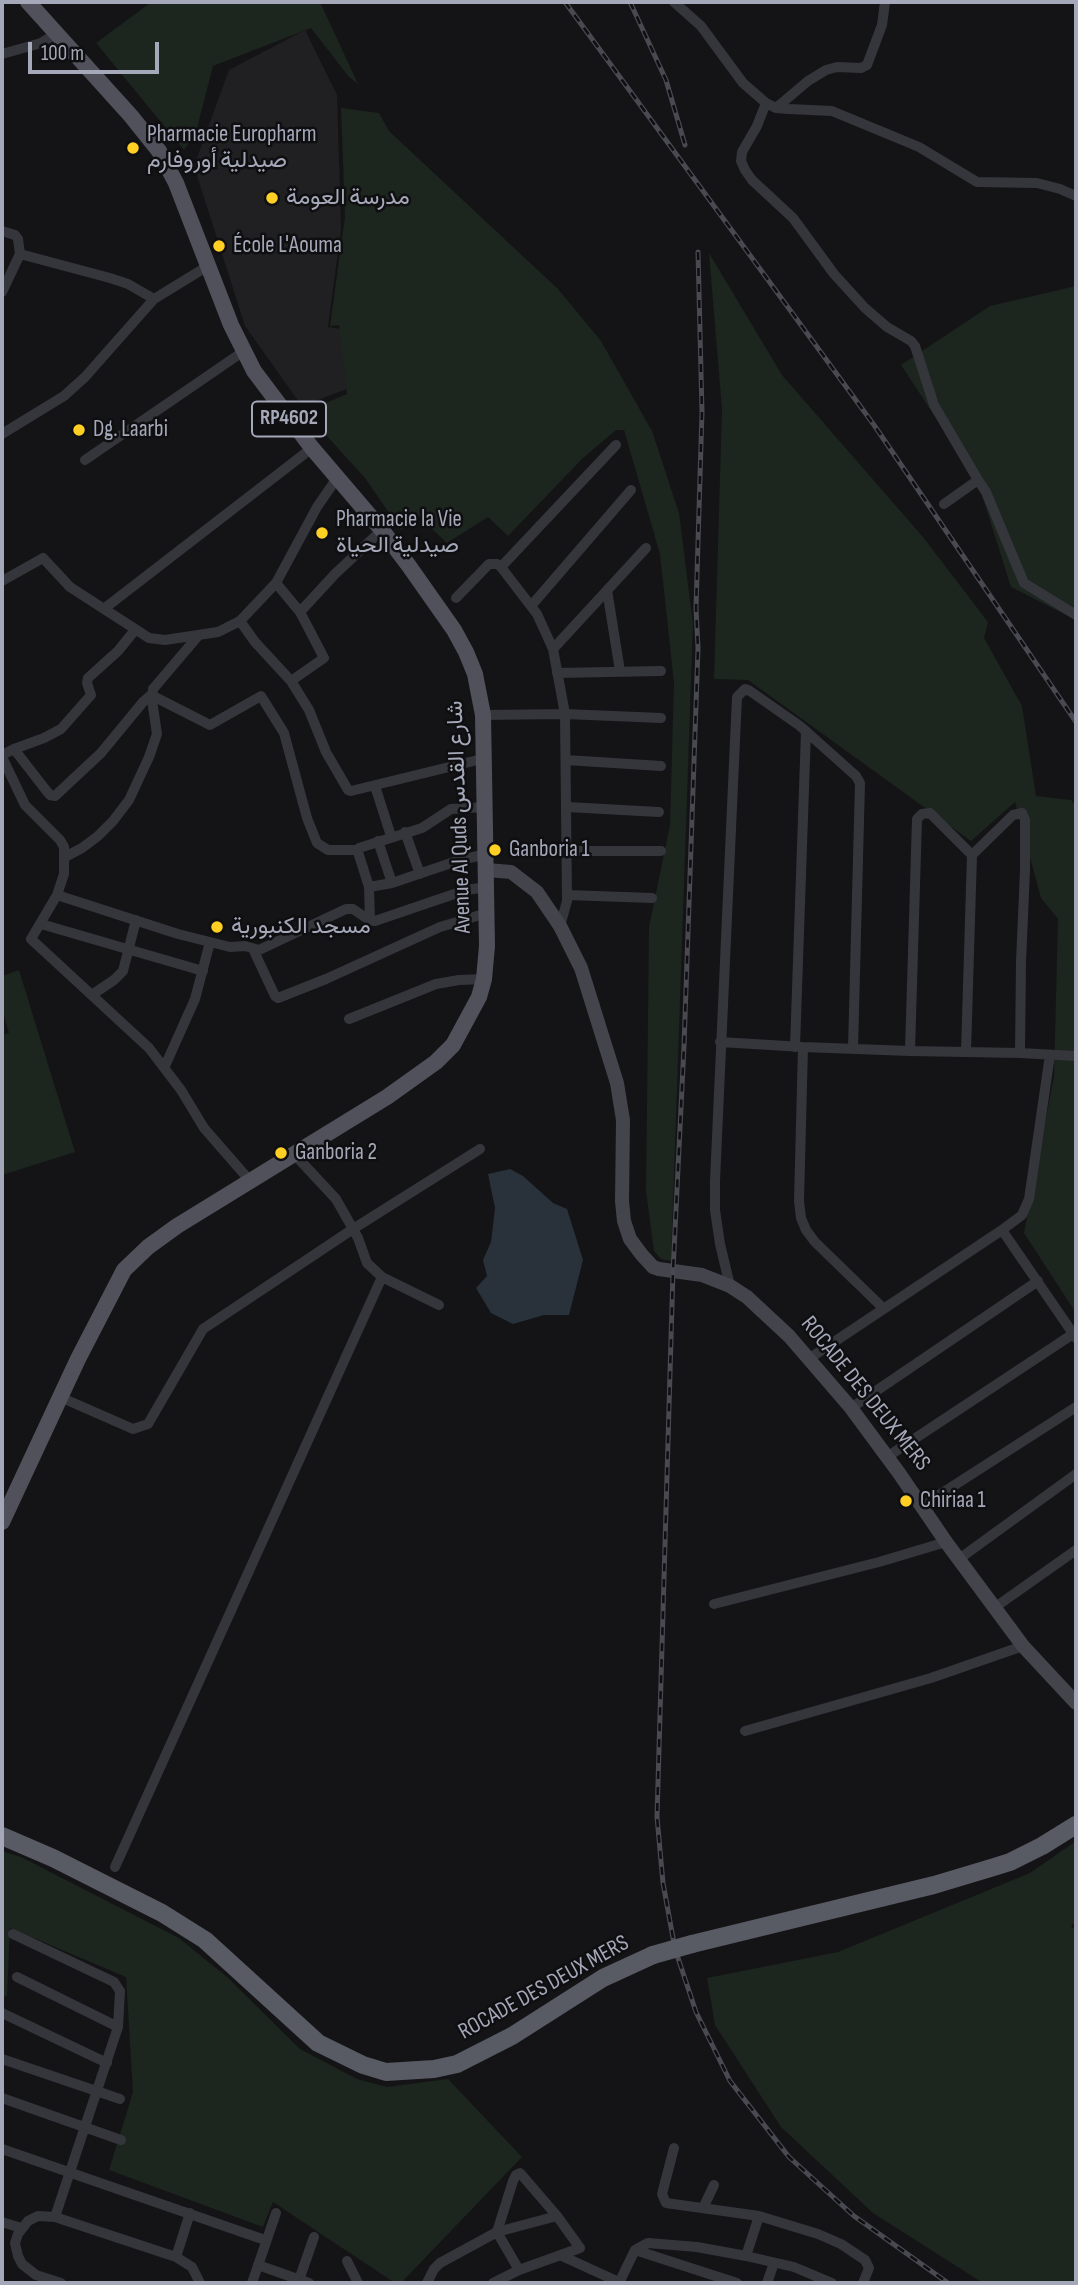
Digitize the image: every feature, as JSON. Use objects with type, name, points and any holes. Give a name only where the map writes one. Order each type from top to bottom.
[{"type":"highway","name":"ROCADE DES DEUX MERS","points":[[2,1836],[53,1858],[162,1913],[205,1940],[318,2043],[363,2065],[386,2072],[434,2069],[457,2064],[503,2041],[603,1978],[653,1955],[934,1885],[994,1867],[1042,1846],[1076,1825]]},
{"type":"main road","name":"Avenue Al Quds شارع القدس","points":[[2,1521],[100,1313],[124,1270],[148,1247],[177,1226],[404,1086],[436,1062],[453,1045],[479,997],[484,979],[487,913],[486,758],[483,715],[475,674],[454,630],[382,530],[312,448],[263,384],[244,351],[176,183],[159,151],[28,2]]},
{"type":"main road","name":"ROCADE DES DEUX MERS","points":[[487,862],[518,875],[545,901],[560,926],[589,988],[617,1083],[623,1120],[622,1202],[630,1239],[653,1267],[702,1275],[730,1286],[747,1297],[810,1358],[887,1457],[1023,1646],[1076,1703]]},
{"type":"street","points":[[674,2],[701,26],[743,83],[771,105],[832,111],[919,147],[977,182],[1037,183],[1076,196]]},
{"type":"street","points":[[885,2],[882,25],[871,58],[865,67],[837,67],[827,70],[771,105],[743,152],[741,161],[752,180],[793,218],[834,274],[865,308],[915,346],[934,405],[986,492],[1024,583],[1076,615]]},
{"type":"street","points":[[2,54],[41,43],[57,33]]},
{"type":"street","points":[[2,230],[15,235],[20,254],[2,292]]},
{"type":"street","points":[[20,254],[128,284],[154,299]]},
{"type":"street","points":[[2,434],[74,388],[154,299],[208,266]]},
{"type":"street","points":[[85,460],[244,351]]},
{"type":"street","points":[[501,567],[616,445]]},
{"type":"street","points":[[105,608],[312,448]]},
{"type":"street","points":[[2,580],[43,558],[70,587],[135,630],[156,640],[218,632],[240,621],[276,583],[313,514],[337,478]]},
{"type":"street","points":[[944,504],[978,480]]},
{"type":"street","points":[[531,606],[631,490]]},
{"type":"street","points":[[300,612],[335,574],[382,530]]},
{"type":"street","points":[[553,649],[646,548]]},
{"type":"street","points":[[456,598],[489,565],[497,564],[537,614],[553,649],[565,714],[567,895],[560,926]]},
{"type":"street","points":[[276,583],[300,612],[324,657],[290,681]]},
{"type":"street","points":[[607,590],[620,671]]},
{"type":"street","points":[[240,621],[254,642],[290,681],[309,710],[326,752],[348,790],[375,786],[486,758]]},
{"type":"street","points":[[135,630],[118,651],[89,678],[87,683],[92,695],[61,729],[2,756],[25,805],[60,840],[65,857],[64,874],[57,895],[31,940],[149,1048],[165,1066],[204,1128],[251,1182]]},
{"type":"street","points":[[14,749],[45,789],[52,796],[57,795],[101,753],[151,695],[157,682],[198,636]]},
{"type":"street","points":[[557,673],[661,671]]},
{"type":"street","points":[[730,1286],[715,1210],[720,1042],[737,697],[744,689],[806,731],[856,776],[860,783],[853,1048]]},
{"type":"street","points":[[151,695],[210,725],[257,697],[262,697],[284,733],[302,803],[317,843],[328,850],[357,850],[391,836],[422,828],[451,809],[486,807]]},
{"type":"street","points":[[65,857],[98,836],[129,800],[158,734],[151,695]]},
{"type":"street","points":[[483,715],[565,714],[661,718]]},
{"type":"street","points":[[806,731],[799,1047],[801,1218],[815,1242],[883,1308]]},
{"type":"street","points":[[566,760],[661,766]]},
{"type":"street","points":[[375,786],[391,836]]},
{"type":"street","points":[[567,807],[659,811]]},
{"type":"street","points":[[910,1051],[916,824],[919,816],[930,813],[972,855]]},
{"type":"street","points":[[965,1051],[972,855],[1013,815],[1019,813],[1024,815],[1025,870],[1020,1053]]},
{"type":"street","points":[[405,832],[420,874]]},
{"type":"street","points":[[378,841],[392,883]]},
{"type":"street","points":[[357,850],[369,887],[370,921]]},
{"type":"street","points":[[567,851],[661,852]]},
{"type":"street","points":[[369,887],[392,883],[460,860],[487,862]]},
{"type":"street","points":[[57,895],[210,942],[230,947],[263,949],[348,908],[370,921],[375,921],[466,890],[487,887]]},
{"type":"street","points":[[567,895],[652,898]]},
{"type":"street","points":[[253,949],[278,998],[440,927],[487,913]]},
{"type":"street","points":[[93,995],[123,971],[136,920]]},
{"type":"street","points":[[41,923],[203,971]]},
{"type":"street","points":[[165,1066],[187,1020],[210,942]]},
{"type":"street","points":[[349,1019],[436,984],[484,979]]},
{"type":"street","points":[[720,1042],[1076,1056]]},
{"type":"street","points":[[810,1358],[1022,1215],[1030,1199],[1050,1055]]},
{"type":"street","points":[[60,1397],[134,1429],[148,1424],[203,1329],[353,1229],[480,1149]]},
{"type":"street","points":[[295,1155],[336,1199],[353,1229],[367,1263],[382,1277],[439,1306]]},
{"type":"street","points":[[887,1457],[1075,1335],[1002,1230]]},
{"type":"street","points":[[115,1867],[382,1277]]},
{"type":"street","points":[[850,1408],[1038,1281]]},
{"type":"street","points":[[922,1506],[1076,1407]]},
{"type":"street","points":[[959,1559],[1076,1474]]},
{"type":"street","points":[[714,1604],[946,1542]]},
{"type":"street","points":[[994,1608],[1076,1550]]},
{"type":"street","points":[[745,1731],[931,1678],[1023,1646]]},
{"type":"street","points":[[13,1934],[117,1985],[121,1996],[118,2027],[55,2217]]},
{"type":"street","points":[[18,1977],[118,2027]]},
{"type":"street","points":[[2,2013],[107,2063]]},
{"type":"street","points":[[2,2059],[120,2099]]},
{"type":"street","points":[[2,2098],[121,2140]]},
{"type":"street","points":[[674,2148],[662,2194],[666,2203],[759,2216],[818,2234],[865,2260],[868,2273],[863,2283]]},
{"type":"street","points":[[2,2149],[265,2241]]},
{"type":"street","points":[[499,2282],[519,2270],[577,2251],[580,2247],[524,2175],[518,2173],[497,2232],[519,2270]]},
{"type":"street","points":[[703,2208],[714,2185]]},
{"type":"street","points":[[252,2283],[276,2213]]},
{"type":"street","points":[[176,2258],[190,2214]]},
{"type":"street","points":[[61,2283],[35,2279],[18,2256],[15,2243],[21,2228],[38,2216],[55,2217],[176,2258],[192,2267],[200,2283]]},
{"type":"street","points":[[427,2283],[440,2263],[497,2232],[557,2216]]},
{"type":"street","points":[[746,2256],[759,2216]]},
{"type":"street","points":[[2,2221],[21,2228]]},
{"type":"street","points":[[258,2264],[304,2282],[314,2237]]},
{"type":"street","points":[[2,2239],[15,2243]]},
{"type":"street","points":[[562,2256],[620,2283],[635,2250],[648,2244],[697,2247],[774,2263],[814,2274],[832,2283]]},
{"type":"street","points":[[635,2250],[737,2283]]},
{"type":"street","points":[[347,2261],[358,2283]]},
{"type":"street","points":[[768,2283],[774,2263]]},
{"type":"shaded area","points":[[320,2],[358,84],[349,77],[311,28],[213,66],[196,132],[184,150],[96,43],[150,3]]},
{"type":"shaded area","name":"مدرسة العومة","points":[[305,30],[337,95],[341,229],[328,327],[347,330],[352,387],[302,406],[245,326],[194,166],[229,70]]},
{"type":"shaded area","points":[[341,108],[379,113],[389,131],[558,289],[601,341],[652,431],[679,513],[693,624],[671,1261],[661,1259],[654,1251],[646,1191],[649,927],[670,825],[674,683],[660,554],[624,430],[616,430],[582,459],[508,536],[488,517],[447,543],[416,514],[401,530],[365,478],[305,412],[347,394],[339,325],[330,326],[345,217]]},
{"type":"shaded area","points":[[709,253],[782,375],[923,537],[988,622],[984,638],[1022,706],[1036,796],[1071,800],[1076,806],[1076,1313],[1024,1233],[1054,1076],[1058,919],[1041,898],[1015,802],[971,841],[748,680],[714,679],[722,409]]},
{"type":"shaded area","points":[[1076,286],[1076,620],[1011,587],[978,482],[901,365],[990,306]]},
{"type":"shaded area","points":[[19,970],[75,1152],[2,1175],[2,1035],[9,1033],[2,1009],[2,976]]},
{"type":"shaded area","points":[[510,1169],[523,1176],[553,1203],[567,1209],[583,1260],[569,1315],[544,1315],[513,1324],[491,1313],[476,1288],[487,1276],[483,1260],[491,1242],[495,1208],[488,1174]]},
{"type":"shaded area","points":[[1076,1841],[1076,1920],[1071,1927],[1076,1929],[1076,2283],[983,2283],[873,2213],[781,2127],[715,2025],[707,1978],[838,1952],[1030,1873]]},
{"type":"shaded area","points":[[2,1851],[21,1857],[179,1938],[227,1977],[300,2049],[357,2079],[387,2087],[448,2079],[522,2157],[401,2283],[395,2283],[273,2202],[263,2227],[109,2170],[133,2092],[126,1977],[10,1928],[7,1996],[2,1997]]},
{"type":"railway","points":[[565,2],[874,425],[1076,722]]},
{"type":"railway","points":[[630,2],[666,80],[685,145]]},
{"type":"railway","points":[[698,252],[702,412],[696,608],[698,648],[673,1271],[657,1817],[663,1883],[675,1949],[696,2012],[730,2081],[789,2157],[854,2216],[948,2283]]},
{"type":"place","name":"Pharmacie Europharm صيدلية أوروفارم","points":[[133,148]]},
{"type":"place","name":"مدرسة العومة","points":[[272,198]]},
{"type":"place","name":"École L'Aouma","points":[[219,246]]},
{"type":"place","name":"Dg. Laarbi","points":[[79,430]]},
{"type":"place","name":"Pharmacie la Vie صيدلية الحياة","points":[[322,533]]},
{"type":"place","name":"Ganboria 1","points":[[495,850]]},
{"type":"place","name":"مسجد الكنبورية","points":[[217,927]]},
{"type":"place","name":"Ganboria 2","points":[[281,1153]]},
{"type":"place","name":"Chiriaa 1","points":[[906,1501]]}]
